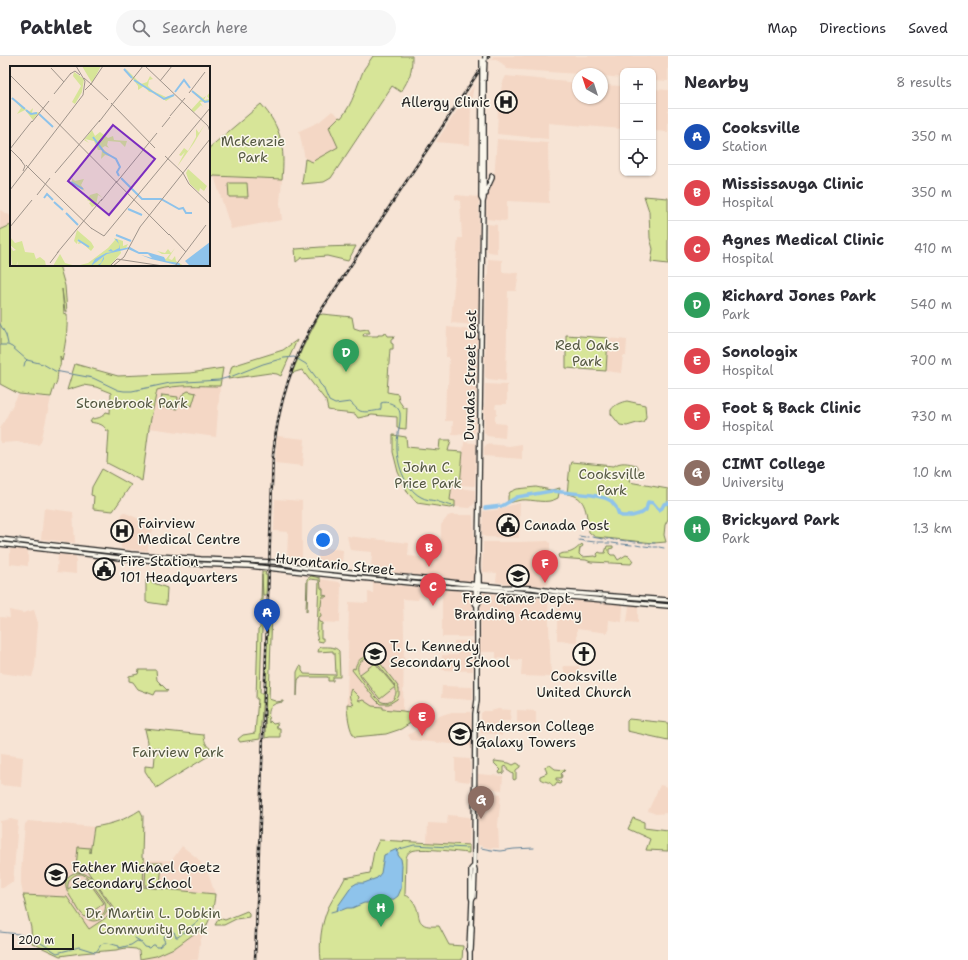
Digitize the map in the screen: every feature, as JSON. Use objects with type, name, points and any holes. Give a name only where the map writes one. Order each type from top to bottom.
[{"type":"main road","name":"Dundas Street East","points":[[483,200],[481,198],[483,80],[485,56]]},
{"type":"main road","name":"Dundas Street East","points":[[470,960],[470,952],[472,950],[472,900],[470,897],[471,869],[474,866],[477,606],[479,602],[477,587],[479,575],[478,508],[484,178],[482,58]]},
{"type":"main road","points":[[483,200],[486,196],[486,191],[492,176],[490,179],[486,180],[484,178]]},
{"type":"main road","name":"Hurontario Street","points":[[0,539],[149,555],[274,562],[344,572],[440,580],[477,587],[668,606]]},
{"type":"main road","name":"Hurontario Street","points":[[0,544],[140,559],[198,564],[250,566],[451,587],[532,588],[668,600]]},
{"type":"shaded area","points":[[493,56],[668,56],[668,81],[656,80],[656,68],[620,68],[620,78],[608,77],[608,68],[572,68],[572,74],[506,69],[500,62],[491,60]]},
{"type":"shaded area","points":[[506,76],[572,82],[572,104],[608,104],[608,85],[620,86],[620,129],[548,123],[548,139],[497,134],[498,109],[502,84]]},
{"type":"shaded area","points":[[474,85],[471,103],[470,145],[436,142]]},
{"type":"shaded area","points":[[656,89],[668,90],[668,132],[656,131]]},
{"type":"shaded area","points":[[332,111],[359,136],[331,178],[324,182],[302,184],[305,159],[299,131],[319,122]]},
{"type":"shaded area","points":[[497,139],[548,143],[549,203],[507,201],[507,220],[487,219],[487,195],[494,179]]},
{"type":"shaded area","points":[[214,176],[282,179],[280,203],[282,220],[231,229]]},
{"type":"shaded area","points":[[455,195],[479,197],[478,324],[476,325],[451,323],[458,238],[462,238],[460,201],[455,199]]},
{"type":"shaded area","points":[[0,210],[10,215],[10,225],[0,230]]},
{"type":"shaded area","points":[[487,224],[497,225],[497,253],[489,252],[487,250]]},
{"type":"shaded area","points":[[488,259],[502,260],[502,272],[519,273],[516,291],[508,291],[505,381],[488,379],[485,377],[486,281],[488,276]]},
{"type":"shaded area","points":[[447,327],[478,330],[475,432],[472,435],[452,434],[453,421],[445,421],[449,357],[446,357]]},
{"type":"shaded area","points":[[608,338],[627,340],[626,356],[623,356],[621,373],[606,371]]},
{"type":"shaded area","points":[[485,384],[507,385],[507,404],[496,404],[495,409],[497,409],[497,415],[495,415],[495,423],[506,424],[505,438],[487,436],[484,432]]},
{"type":"shaded area","points":[[184,386],[220,386],[216,437],[149,428],[157,390]]},
{"type":"shaded area","points":[[18,395],[51,398],[41,442],[38,445],[17,442],[0,443],[0,429]]},
{"type":"shaded area","points":[[277,436],[305,439],[303,466],[275,463]]},
{"type":"shaded area","points":[[464,442],[476,444],[474,486],[460,485]]},
{"type":"shaded area","points":[[487,444],[509,446],[522,444],[522,459],[484,456],[484,447]]},
{"type":"shaded area","points":[[451,487],[475,490],[475,503],[470,508],[455,507],[455,501],[450,500]]},
{"type":"shaded area","points":[[275,499],[302,501],[302,561],[287,559],[288,532],[274,531]]},
{"type":"shaded area","points":[[520,503],[519,538],[485,537],[482,534],[483,511],[497,510]]},
{"type":"shaded area","points":[[44,508],[73,512],[75,543],[41,539]]},
{"type":"shaded area","points":[[123,512],[156,526],[148,539],[148,551],[122,549],[121,518]]},
{"type":"shaded area","points":[[448,516],[473,516],[475,541],[473,580],[470,581],[406,575],[371,570],[372,552],[350,550],[347,536],[409,543],[408,556],[441,559],[441,525]]},
{"type":"shaded area","points":[[548,541],[550,543],[549,581],[546,585],[527,586],[496,582],[497,573],[482,572],[483,542]]},
{"type":"shaded area","points":[[318,547],[343,550],[342,566],[317,565]]},
{"type":"shaded area","points":[[10,549],[23,549],[28,551],[28,566],[10,564]]},
{"type":"shaded area","points":[[58,554],[76,556],[76,574],[57,572]]},
{"type":"shaded area","points":[[320,579],[339,582],[341,584],[340,623],[319,622]]},
{"type":"shaded area","name":"T. L. Kennedy Secondary School","points":[[373,582],[437,588],[436,599],[419,597],[418,600],[403,599],[403,711],[365,708],[347,704],[349,602],[368,603],[368,592],[373,593]]},
{"type":"shaded area","points":[[444,589],[472,593],[473,637],[442,637],[442,591]]},
{"type":"shaded area","points":[[484,593],[548,599],[551,677],[521,676],[522,660],[496,658],[496,652],[480,652],[481,605],[482,595]]},
{"type":"shaded area","points":[[561,600],[623,605],[622,622],[609,620],[608,633],[577,629],[577,642],[557,641],[557,603]]},
{"type":"shaded area","points":[[638,605],[638,623],[627,622],[629,606]]},
{"type":"shaded area","points":[[9,610],[23,613],[34,610],[38,623],[35,667],[32,677],[0,673],[0,617],[10,618]]},
{"type":"shaded area","points":[[454,641],[474,641],[473,671],[442,670],[442,655],[458,655],[458,645],[454,645]]},
{"type":"shaded area","points":[[563,666],[579,666],[578,679],[566,678]]},
{"type":"shaded area","points":[[442,686],[471,687],[473,688],[473,700],[441,698]]},
{"type":"shaded area","points":[[498,709],[511,710],[510,721],[502,721],[502,736],[497,734],[481,733],[481,713],[484,711]]},
{"type":"shaded area","points":[[517,710],[536,711],[536,724],[517,722]]},
{"type":"shaded area","points":[[452,712],[471,713],[471,746],[411,740],[408,735],[437,717]]},
{"type":"shaded area","points":[[0,754],[23,757],[21,787],[0,785]]},
{"type":"shaded area","points":[[455,758],[470,759],[470,782],[455,780]]},
{"type":"shaded area","points":[[478,774],[503,776],[502,790],[478,787]]},
{"type":"shaded area","points":[[660,785],[668,787],[668,813],[656,814],[648,811]]},
{"type":"shaded area","points":[[478,792],[501,794],[498,825],[499,848],[489,848],[478,845]]},
{"type":"shaded area","points":[[448,815],[470,818],[469,845],[427,842],[428,823],[447,824]]},
{"type":"shaded area","points":[[11,819],[18,821],[13,883],[0,888],[0,821]]},
{"type":"shaded area","name":"Father Michael Goetz Secondary School","points":[[28,821],[94,827],[88,872],[116,911],[89,930],[67,897],[23,895],[21,872],[25,824]]},
{"type":"shaded area","points":[[182,846],[197,858],[206,869],[215,894],[143,887],[144,860],[172,860]]},
{"type":"shaded area","points":[[205,929],[200,942],[198,960],[140,960],[156,956],[176,947],[195,933]]},
{"type":"green space","points":[[373,56],[412,56],[412,67],[407,82],[401,92],[392,86],[331,178],[324,182],[302,184],[305,159],[313,162],[338,147],[329,127],[345,113],[352,101],[364,69]]},
{"type":"green space","name":"McKenzie Park","points":[[261,104],[274,121],[278,130],[283,158],[282,179],[214,176],[210,180],[210,147]]},
{"type":"green space","points":[[228,183],[247,183],[248,197],[229,197]]},
{"type":"green space","points":[[644,196],[668,198],[668,264],[651,262],[653,249],[650,238],[649,211]]},
{"type":"green space","points":[[10,225],[10,266],[59,266],[65,286],[67,312],[65,311],[62,289],[64,313],[67,314],[67,326],[62,361],[60,356],[57,380],[51,397],[19,394],[0,384],[0,230]]},
{"type":"green space","points":[[356,246],[348,261],[327,256],[301,258],[296,262],[295,248]]},
{"type":"green space","points":[[320,314],[352,317],[354,328],[360,330],[368,329],[370,333],[364,333],[363,336],[378,336],[386,333],[388,336],[394,336],[393,339],[391,339],[393,349],[390,349],[387,392],[398,394],[399,401],[404,408],[407,408],[406,429],[397,428],[397,417],[372,415],[358,418],[355,414],[328,410],[326,401],[302,370],[292,373],[302,349]]},
{"type":"green space","name":"Red Oaks Park","points":[[566,335],[608,338],[606,371],[566,368]]},
{"type":"green space","points":[[297,340],[281,376],[270,373],[228,379],[232,366],[283,350]]},
{"type":"green space","name":"Stonebrook Park","points":[[75,364],[118,376],[190,373],[223,368],[220,386],[180,386],[157,390],[149,428],[142,481],[107,463],[109,431],[107,431],[102,425],[90,422],[92,419],[101,417],[106,412],[110,413],[111,393],[96,387],[83,385],[67,390]]},
{"type":"green space","points":[[188,391],[196,393],[192,406],[179,402],[183,394]]},
{"type":"green space","points":[[162,395],[178,397],[177,409],[160,407]]},
{"type":"green space","points":[[627,401],[645,405],[646,417],[643,422],[627,426],[620,425],[611,414],[611,410],[614,407]]},
{"type":"green space","name":"John C. Price Park","points":[[393,435],[406,437],[407,447],[439,450],[440,440],[451,440],[448,451],[463,452],[460,485],[452,484],[450,500],[455,501],[455,507],[450,508],[417,503],[408,493],[398,472],[393,452]]},
{"type":"green space","name":"Cooksville Park","points":[[571,462],[614,466],[622,463],[636,465],[638,469],[631,470],[629,473],[631,475],[629,482],[668,489],[668,519],[665,525],[664,535],[666,542],[654,543],[595,537],[589,532],[585,507],[579,498],[567,494]]},
{"type":"green space","points":[[102,469],[131,485],[113,511],[93,509],[94,496],[91,495],[92,487]]},
{"type":"green space","points":[[536,487],[551,490],[560,488],[558,498],[549,501],[521,500],[508,503],[508,496],[510,492],[517,489]]},
{"type":"green space","points":[[582,544],[583,546],[580,548],[579,554],[582,557],[597,557],[599,552],[605,553],[607,546],[613,546],[613,548],[609,549],[609,553],[611,555],[615,555],[618,560],[626,555],[633,561],[631,564],[591,562],[586,560],[559,558],[558,555],[569,553]]},
{"type":"green space","points":[[262,572],[266,572],[265,575],[267,575],[266,595],[263,595],[262,575],[263,597],[260,693],[263,693],[260,739],[240,742],[238,739],[243,735],[255,733],[258,699],[256,699],[258,630],[260,628]]},
{"type":"green space","points":[[311,576],[320,578],[323,595],[327,596],[322,597],[320,607],[321,616],[319,617],[319,622],[323,623],[321,624],[321,638],[323,638],[323,642],[318,641],[316,632],[319,580],[310,579],[308,581],[307,612],[306,611],[307,579]]},
{"type":"green space","points":[[146,580],[167,588],[166,605],[146,602]]},
{"type":"green space","points":[[270,610],[272,610],[269,699],[276,702],[283,702],[274,704],[269,711],[269,723],[270,721],[273,724],[278,723],[275,726],[280,728],[280,737],[265,738],[267,620]]},
{"type":"green space","points":[[320,647],[333,648],[339,651],[340,677],[333,677],[333,681],[328,681],[328,677],[300,677],[298,680],[297,696],[297,672],[300,666],[302,667],[304,674],[336,675],[335,653],[333,653],[333,651],[318,652]]},
{"type":"green space","points":[[365,657],[374,657],[377,659],[397,685],[399,695],[397,699],[389,704],[380,704],[352,670],[353,668],[355,669],[356,664],[360,659]],"holes":[[[367,658],[374,659],[395,686],[396,693],[391,701],[380,701],[359,673],[358,665],[361,661]]]},
{"type":"green space","points":[[375,663],[395,687],[380,699],[360,674]]},
{"type":"green space","points":[[139,670],[156,670],[157,680],[168,691],[156,691],[154,695],[138,689],[133,682],[129,681],[129,676],[138,674]]},
{"type":"green space","points":[[351,689],[359,697],[358,700],[363,700],[372,706],[423,715],[401,729],[386,734],[355,737],[350,726],[347,712],[347,704],[353,705],[350,697]]},
{"type":"green space","points":[[629,719],[668,723],[668,740],[627,731],[627,721]]},
{"type":"green space","name":"Fairview Park","points":[[145,729],[204,735],[206,744],[215,752],[156,788],[145,771],[145,766],[154,767],[155,756],[159,753],[159,750],[158,748],[152,748],[150,751],[147,751],[148,742]]},
{"type":"green space","points":[[495,761],[513,765],[517,763],[520,765],[520,767],[516,770],[516,779],[513,779],[513,774],[507,770],[507,766],[504,767],[504,773],[500,774],[499,772],[501,770],[494,763]]},
{"type":"green space","points":[[550,765],[555,769],[565,770],[561,774],[561,778],[556,778],[556,780],[561,782],[560,784],[557,783],[553,786],[550,783],[540,779],[540,776],[547,773],[545,767]]},
{"type":"green space","name":"Dr. Martin L. Dobkin Community Park","points":[[140,810],[143,816],[143,887],[215,894],[212,912],[205,929],[195,933],[176,947],[156,956],[140,959],[139,951],[136,949],[126,948],[60,956],[32,943],[31,928],[23,895],[67,897],[89,929],[116,911],[88,872],[88,868],[76,867],[78,847],[90,848],[90,853],[94,827],[118,821]]},
{"type":"green space","points":[[633,818],[644,822],[644,828],[668,831],[668,851],[646,850],[650,839],[628,829]]},
{"type":"green space","points":[[379,840],[469,845],[469,853],[417,850],[410,852],[406,858],[405,895],[414,902],[420,920],[423,924],[429,926],[439,926],[449,945],[463,946],[462,960],[321,960],[321,934],[328,908],[345,878],[370,873],[374,851]]},
{"type":"green space","points":[[146,863],[162,863],[160,886],[145,886]]},
{"type":"green space","points":[[77,872],[91,877],[114,911],[112,913],[108,908],[105,915],[99,920],[88,920],[70,896],[66,887],[67,878]],"holes":[[[77,874],[82,874],[87,877],[105,902],[105,910],[101,916],[95,918],[87,916],[104,903],[86,878],[68,889],[68,884],[71,878]]]},
{"type":"green space","points":[[247,911],[249,913],[249,917],[236,919],[224,925],[215,925],[219,918],[225,920]]},
{"type":"water","points":[[397,849],[402,865],[401,889],[398,896],[394,899],[376,903],[364,903],[352,908],[337,911],[338,906],[352,886],[357,883],[364,883],[377,878],[381,873],[384,855]]},
{"type":"waterway","points":[[0,324],[6,335],[8,344]]},
{"type":"waterway","points":[[0,345],[8,345],[27,360],[43,364],[55,371],[93,378],[118,390],[124,391],[132,391],[170,383],[219,380],[263,364],[284,358],[294,357],[306,364],[323,387],[329,401],[335,404],[350,402],[360,411],[365,412],[380,410],[381,403],[384,402],[390,403],[398,408],[400,413],[400,421],[397,451],[402,474],[415,493],[423,498],[454,506]]},
{"type":"waterway","points":[[24,366],[27,360]]},
{"type":"waterway","points":[[485,508],[502,506],[517,497],[552,491],[592,495],[605,498],[611,501],[616,507],[619,515],[622,516],[632,516],[642,513],[646,510],[648,502],[653,503],[659,510],[664,504],[668,503]]},
{"type":"waterway","points":[[579,536],[585,537]]},
{"type":"waterway","points":[[592,537],[603,539]]},
{"type":"waterway","points":[[610,539],[614,540]]},
{"type":"waterway","points":[[579,540],[585,541]]},
{"type":"waterway","points":[[620,540],[626,541]]},
{"type":"waterway","points":[[587,541],[595,542]]},
{"type":"waterway","points":[[628,541],[636,542]]},
{"type":"waterway","points":[[598,542],[604,542]]},
{"type":"waterway","points":[[612,543],[619,544]]},
{"type":"waterway","points":[[649,543],[655,543]]},
{"type":"waterway","points":[[622,544],[632,545]]},
{"type":"waterway","points":[[636,545],[641,546]]},
{"type":"waterway","points":[[644,546],[652,547]]},
{"type":"waterway","points":[[659,547],[664,548]]},
{"type":"waterway","points":[[397,852],[400,849],[414,845],[467,848]]},
{"type":"waterway","points":[[481,848],[500,851],[534,848]]},
{"type":"waterway","points":[[331,912],[338,910]]},
{"type":"waterway","points":[[36,940],[57,953],[79,947],[95,952],[103,943],[119,946],[119,948],[131,945],[137,941],[141,942],[145,947],[150,948],[153,945],[159,947],[165,942],[163,938],[168,932],[174,932],[176,937],[178,937],[203,917],[210,915]]},
{"type":"waterway","points":[[0,932],[24,936]]},
{"type":"waterway","points":[[135,938],[140,941]]},
{"type":"railway","points":[[255,960],[273,455],[278,418],[294,365],[318,315],[489,56]]},
{"type":"place","name":"Allergy Clinic","points":[[506,102]]},
{"type":"place","name":"Richard Jones Park","points":[[346,372]]},
{"type":"place","name":"Canada Post","points":[[508,525]]},
{"type":"place","name":"Fairview Medical Centre","points":[[122,531]]},
{"type":"place","name":"Mississauga Clinic","points":[[429,567]]},
{"type":"place","name":"Fire Station 101 Headquarters","points":[[104,569]]},
{"type":"place","name":"Free Game Dept. Branding Academy","points":[[518,576]]},
{"type":"place","name":"Foot & Back Clinic","points":[[545,583]]},
{"type":"place","name":"Agnes Medical Clinic","points":[[433,606]]},
{"type":"place","name":"Cooksville","points":[[267,632]]},
{"type":"place","name":"T. L. Kennedy Secondary School","points":[[375,654]]},
{"type":"place","name":"Cooksville United Church","points":[[584,654]]},
{"type":"place","name":"Anderson College Galaxy Towers","points":[[460,734]]},
{"type":"place","name":"Sonologix","points":[[422,736]]},
{"type":"place","name":"CIMT College","points":[[481,819]]},
{"type":"place","name":"Father Michael Goetz Secondary School","points":[[56,875]]},
{"type":"place","name":"Brickyard Park","points":[[381,927]]}]
